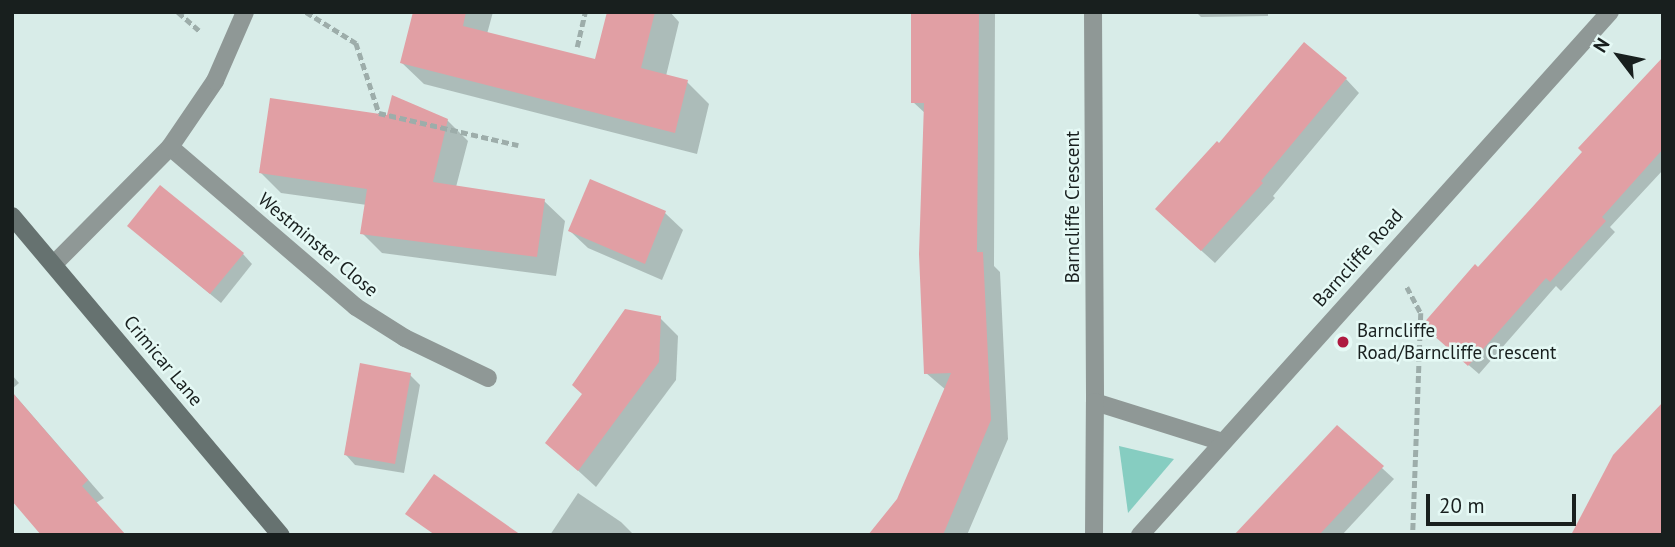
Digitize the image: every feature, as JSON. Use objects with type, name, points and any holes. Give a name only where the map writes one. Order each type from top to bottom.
[{"type":"street","points":[[54,264],[170,147],[215,81],[245,12]]},
{"type":"street","name":"Barncliffe Crescent","points":[[1093,12],[1094,535]]},
{"type":"street","name":"Barncliffe Road","points":[[1140,535],[1610,12]]},
{"type":"street","name":"Westminster Close","points":[[170,147],[356,307],[405,338],[488,378]]},
{"type":"street","name":"Crimicar Lane","points":[[12,216],[281,535]]},
{"type":"street","points":[[1095,402],[1223,442]]},
{"type":"path","points":[[306,12],[356,43],[379,113],[518,145]]},
{"type":"path","points":[[577,47],[585,12]]},
{"type":"path","points":[[1390,254],[1421,313],[1413,535]]},
{"type":"green space","points":[[1119,446],[1174,459],[1128,513]]},
{"type":"building","points":[[413,12],[466,12],[463,26],[595,59],[607,12],[655,12],[641,68],[688,80],[675,133],[400,63]]},
{"type":"building","points":[[911,12],[979,12],[977,252],[983,252],[991,420],[943,535],[868,535],[897,499],[951,373],[924,374],[919,254],[924,103],[911,103]]},
{"type":"building","points":[[1304,42],[1347,78],[1261,181],[1263,183],[1201,251],[1155,209],[1217,141],[1219,143]]},
{"type":"building","points":[[1663,57],[1663,149],[1602,217],[1606,221],[1550,282],[1546,278],[1468,366],[1422,325],[1475,264],[1478,267],[1582,152],[1578,148]]},
{"type":"building","points":[[392,95],[448,119],[433,182],[545,199],[537,257],[360,234],[367,189],[259,173],[270,98],[387,115]]},
{"type":"building","points":[[590,179],[666,211],[645,264],[568,231]]},
{"type":"building","points":[[160,185],[244,253],[210,294],[127,226]]},
{"type":"building","points":[[625,309],[661,316],[659,362],[578,471],[545,443],[582,394],[572,385]]},
{"type":"building","points":[[360,363],[411,373],[395,464],[344,455]]},
{"type":"building","points":[[12,392],[88,480],[82,486],[126,535],[41,535],[12,501]]},
{"type":"building","points":[[1663,402],[1663,535],[1571,535],[1613,455]]},
{"type":"building","points":[[1337,425],[1384,466],[1319,535],[1234,535]]},
{"type":"building","points":[[434,474],[521,535],[435,535],[405,514]]},
{"type":"place","name":"Barncliffe Road/Barncliffe Crescent","points":[[1343,342]]}]
